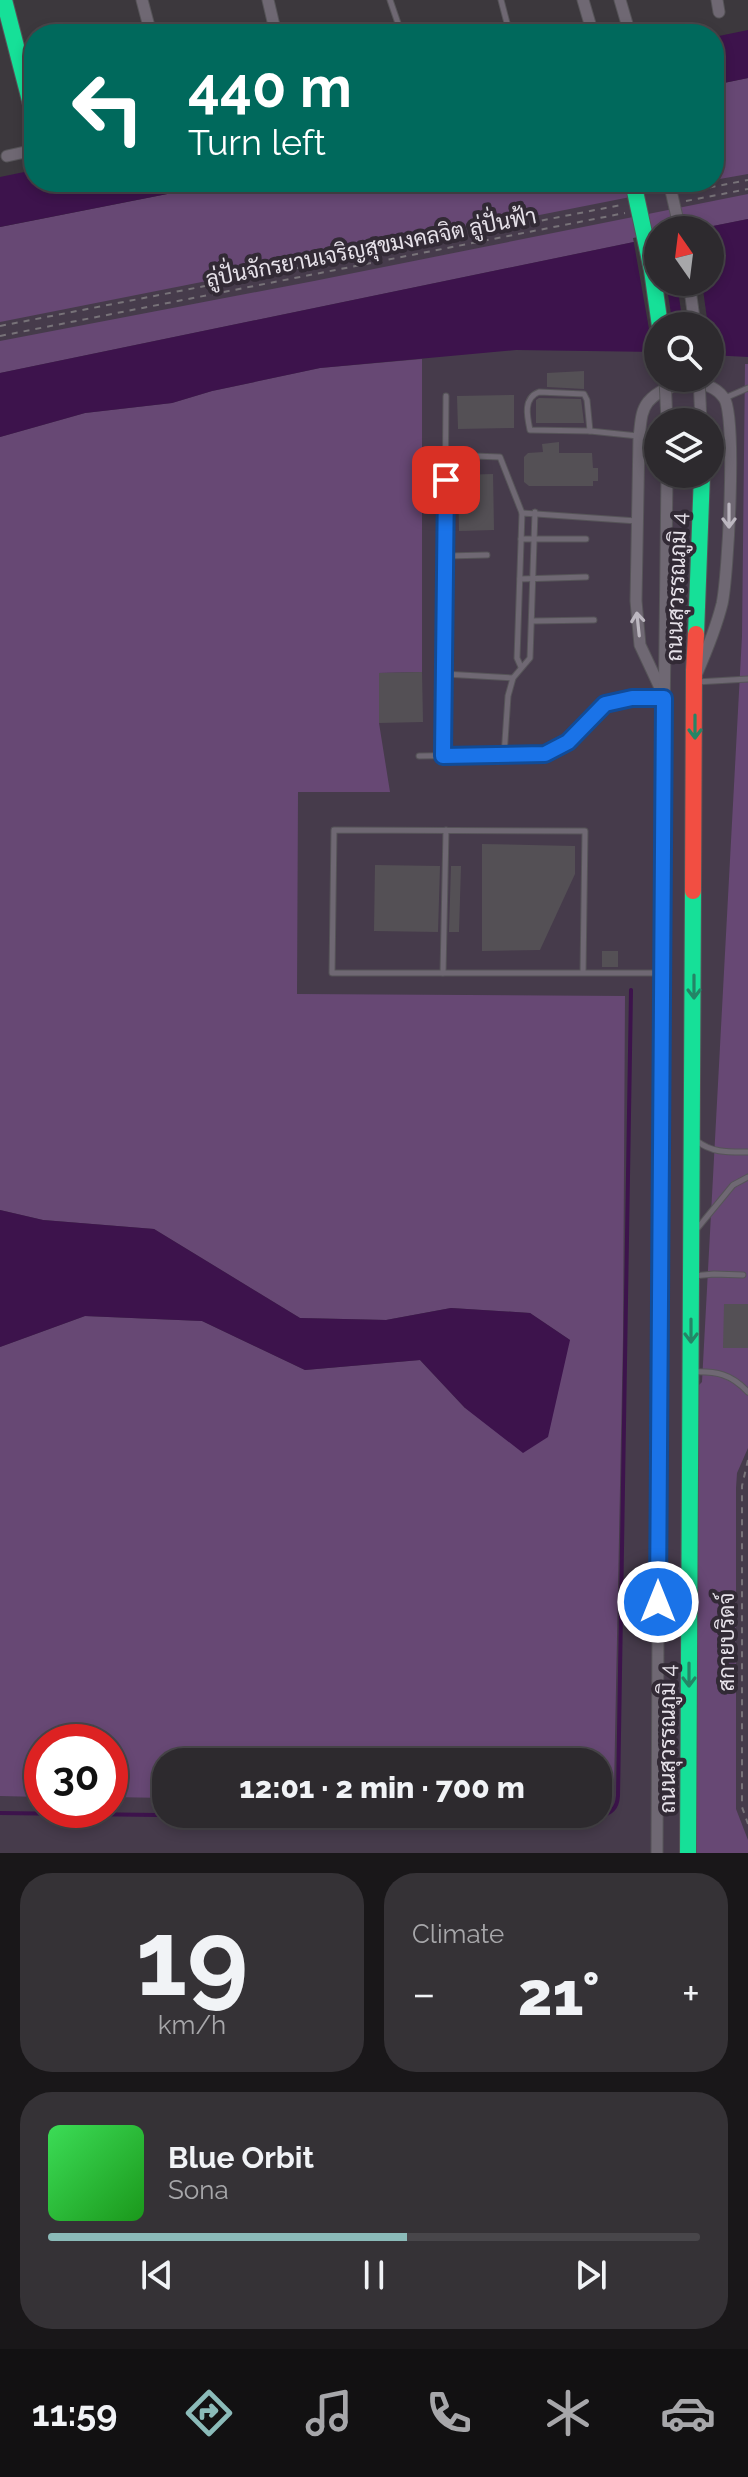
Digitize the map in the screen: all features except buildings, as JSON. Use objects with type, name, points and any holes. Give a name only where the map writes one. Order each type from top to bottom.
[{"type":"street","points":[[142,0],[148,24]]},
{"type":"street","points":[[268,0],[274,24]]},
{"type":"street","points":[[583,0],[590,24]]},
{"type":"street","points":[[620,0],[627,24]]},
{"type":"street","points":[[3,4],[24,80]]},
{"type":"street","points":[[7,156],[24,152]]},
{"type":"street","points":[[635,192],[658,312]]},
{"type":"street","points":[[671,192],[677,216]]},
{"type":"street","points":[[664,698],[640,645],[636,601],[639,437],[642,412],[649,401],[674,385],[690,383],[705,386],[724,398],[730,455],[726,582],[715,629],[695,680]]},
{"type":"street","name":"ถนนสุวรรณภูมิ 4","points":[[657,1853],[667,488]]},
{"type":"street","name":"ถนนสุวรรณภูมิ 4","points":[[688,1853],[695,680],[702,488]]},
{"type":"lane","points":[[390,0],[398,24]]},
{"type":"lane","points":[[501,0],[507,23]]},
{"type":"lane","points":[[724,398],[748,388]]},
{"type":"lane","points":[[590,431],[587,400],[582,393],[539,392],[529,398],[530,430],[590,431],[639,437]]},
{"type":"lane","points":[[443,756],[446,396]]},
{"type":"lane","points":[[447,455],[500,457],[522,513],[517,658],[521,667]]},
{"type":"lane","points":[[504,756],[508,696],[513,678],[530,658],[535,512]]},
{"type":"lane","points":[[522,513],[638,522]]},
{"type":"lane","points":[[521,539],[586,539]]},
{"type":"lane","points":[[446,556],[487,555]]},
{"type":"lane","points":[[520,579],[586,577]]},
{"type":"lane","points":[[532,621],[594,620]]},
{"type":"lane","points":[[444,674],[513,678]]},
{"type":"lane","points":[[695,680],[748,679]]},
{"type":"lane","points":[[419,756],[535,756],[557,750],[594,713],[612,701],[664,698]]},
{"type":"lane","points":[[583,973],[585,831],[334,830],[332,973],[583,973],[661,973]]},
{"type":"lane","points":[[443,973],[446,830]]},
{"type":"lane","points":[[693,1137],[706,1148],[720,1152],[748,1152]]},
{"type":"lane","points":[[692,1234],[733,1185],[748,1177]]},
{"type":"lane","points":[[692,1277],[743,1275]]},
{"type":"lane","points":[[691,1372],[713,1371],[737,1381],[748,1392]]},
{"type":"path","points":[[724,185],[748,180]]},
{"type":"path","points":[[686,201],[748,189]]},
{"type":"path","points":[[0,326],[623,205]]},
{"type":"path","name":"ลู่ปั่นจักรยานเจริญสุขมงคลจิต ลู่ปั่นฟ้า","points":[[0,336],[625,213]]},
{"type":"path","name":"สกายบริดจ์","points":[[748,1460],[742,1486],[742,1807],[748,1824]]},
{"type":"shaded area","points":[[748,30],[748,78],[724,83],[724,35]]},
{"type":"shaded area","points":[[748,78],[748,174],[724,178],[724,83]]},
{"type":"shaded area","points":[[748,115],[748,1853],[0,1853],[0,266],[367,192],[724,192],[724,120]]},
{"type":"shaded area","points":[[24,172],[24,192],[177,192],[0,227],[0,177]]},
{"type":"shaded area","points":[[177,192],[656,192],[0,322],[0,227]]},
{"type":"shaded area","points":[[748,194],[748,219],[724,224],[724,216],[644,216],[644,240],[0,373],[0,341]]},
{"type":"shaded area","points":[[748,219],[748,357],[724,356],[724,312],[644,312],[644,352],[516,350],[320,368],[212,391],[172,403],[85,413],[0,437],[0,373],[644,240],[644,296],[724,296],[724,224]]},
{"type":"shaded area","points":[[422,359],[422,672],[379,673],[379,723],[390,792],[298,792],[297,994],[625,996],[623,1337],[614,1788],[612,1792],[612,1748],[152,1748],[152,1798],[128,1797],[128,1724],[24,1724],[24,1797],[0,1796],[0,1347],[85,1316],[202,1321],[305,1370],[420,1360],[465,1408],[570,1340],[530,1313],[451,1308],[386,1320],[300,1318],[154,1229],[43,1220],[0,1210],[0,437],[85,413],[172,403],[212,391],[320,368]]},
{"type":"shaded area","points":[[745,364],[748,364],[748,1448],[737,1473],[736,1488],[736,1809],[748,1840],[748,1853],[695,1853],[694,1390],[702,1382],[742,636]]},
{"type":"shaded area","points":[[0,1210],[43,1220],[154,1229],[300,1318],[386,1320],[451,1308],[530,1313],[570,1340],[548,1437],[523,1453],[465,1408],[420,1360],[305,1370],[202,1321],[85,1316],[0,1347]]},
{"type":"pier","points":[[644,236],[644,296],[668,296],[671,312],[646,312],[633,238]]},
{"type":"pier","points":[[679,296],[704,296],[706,312],[681,312]]},
{"type":"waterway","points":[[0,1813],[305,1817],[600,1816],[613,1809],[618,1796],[631,990]]},
{"type":"traffic: fast","points":[[4,0],[24,77]]},
{"type":"traffic: fast","points":[[635,192],[658,312]]},
{"type":"traffic: fast","points":[[696,634],[701,488]]},
{"type":"traffic: fast","points":[[688,1853],[693,891]]},
{"type":"traffic: jam","points":[[693,891],[696,634]]},
{"type":"route","points":[[446,480],[443,756],[545,754],[568,742],[605,704],[632,698],[664,698],[658,1602]]}]
